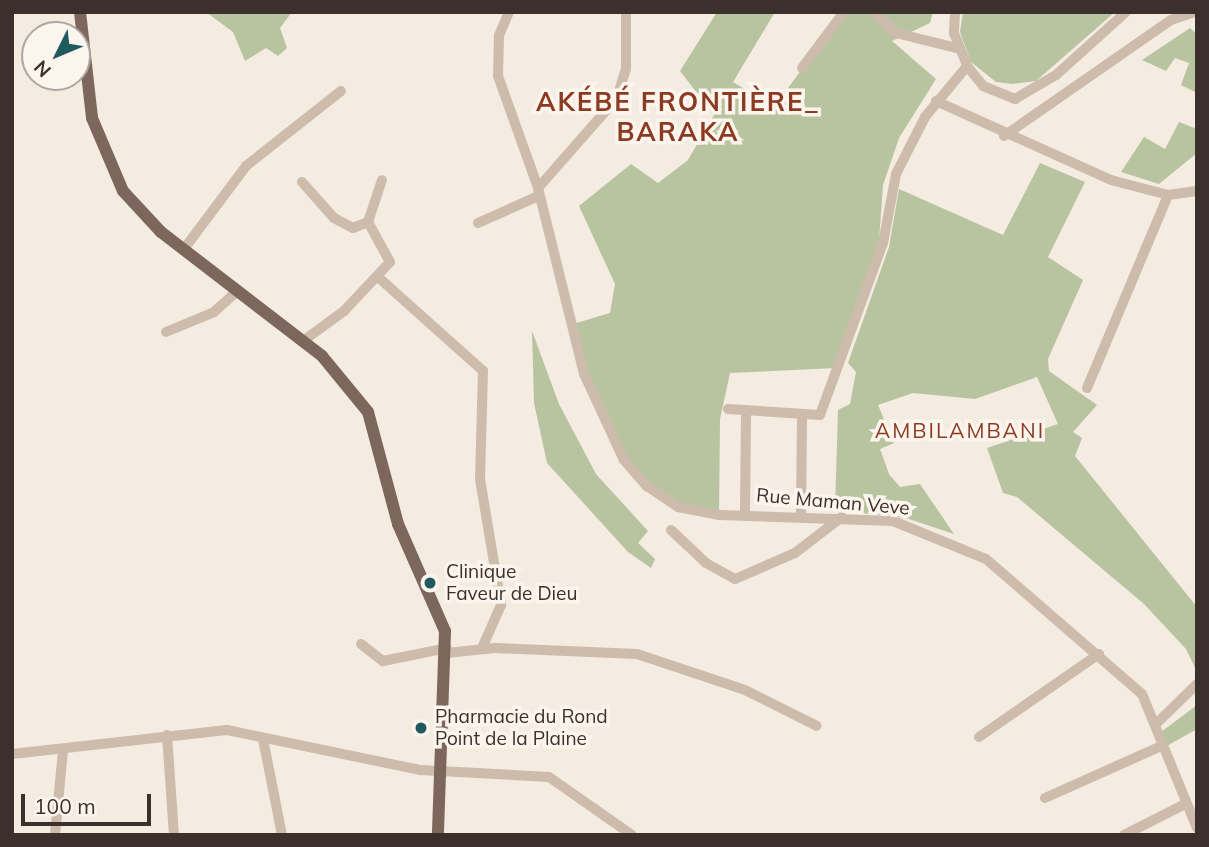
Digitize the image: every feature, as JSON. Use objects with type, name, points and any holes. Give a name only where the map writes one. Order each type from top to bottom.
[{"type":"main road","points":[[80,12],[92,118],[109,166],[139,213],[340,373],[368,412],[398,524],[440,615],[447,650],[437,771],[438,835]]},
{"type":"street","name":"Rue Maman Veve","points":[[509,12],[499,36],[498,76],[537,192],[584,374],[624,460],[678,507],[719,515],[745,511],[913,525],[964,546],[1099,654],[1142,694],[1157,723],[1159,747],[1197,828]]},
{"type":"street","points":[[478,223],[537,192],[612,108],[626,69],[626,12]]},
{"type":"street","points":[[802,68],[844,12]]},
{"type":"street","points":[[874,12],[896,33],[957,48]]},
{"type":"street","points":[[955,12],[957,48],[967,66],[983,86],[1015,99],[1056,75],[1126,12]]},
{"type":"street","points":[[1004,136],[1171,20],[1194,12]]},
{"type":"street","points":[[728,409],[820,415],[838,374],[883,243],[896,174],[936,100],[967,66]]},
{"type":"street","points":[[184,249],[246,166],[341,91]]},
{"type":"street","points":[[936,100],[1004,136],[1111,180],[1168,195],[1197,191]]},
{"type":"street","points":[[303,341],[378,277],[391,261],[368,222],[382,180]]},
{"type":"street","points":[[302,182],[334,218],[353,228],[368,222]]},
{"type":"street","points":[[1087,388],[1168,195]]},
{"type":"street","points":[[378,277],[483,370],[480,480],[500,605],[482,648]]},
{"type":"street","points":[[166,332],[210,314],[237,291]]},
{"type":"street","points":[[745,511],[746,410]]},
{"type":"street","points":[[801,514],[802,415]]},
{"type":"street","points":[[671,530],[706,563],[735,579],[781,561],[842,517]]},
{"type":"street","points":[[361,644],[383,661],[447,650],[482,648],[637,654],[746,690],[817,726]]},
{"type":"street","points":[[979,737],[1099,654]]},
{"type":"street","points":[[1157,723],[1197,684]]},
{"type":"street","points":[[12,754],[63,751],[215,729],[437,771],[549,777],[632,835]]},
{"type":"street","points":[[167,735],[173,835]]},
{"type":"street","points":[[263,739],[282,835]]},
{"type":"street","points":[[1045,798],[1159,747]]},
{"type":"street","points":[[55,835],[63,751]]},
{"type":"street","points":[[1124,835],[1185,804]]},
{"type":"green space","points":[[206,12],[292,12],[280,28],[287,48],[278,56],[266,48],[245,61],[233,32]]},
{"type":"green space","points":[[717,12],[775,12],[733,82],[774,107],[844,12],[933,12],[930,23],[892,41],[936,79],[899,138],[883,185],[879,241],[836,368],[730,373],[720,419],[719,515],[678,507],[624,460],[595,400],[573,324],[610,313],[615,284],[579,206],[631,164],[658,183],[688,160],[714,115],[680,71]]},
{"type":"green space","points":[[963,12],[1115,12],[1036,81],[1013,84],[996,82],[971,62],[960,32]]},
{"type":"green space","points":[[1190,28],[1197,34],[1197,93],[1181,85],[1189,63],[1175,58],[1166,71],[1142,60]]},
{"type":"green space","points":[[1179,122],[1197,129],[1197,153],[1159,184],[1121,172],[1144,137],[1165,149]]},
{"type":"green space","points":[[1040,163],[1085,182],[1048,257],[1083,280],[1048,359],[1049,371],[1097,405],[1073,432],[1082,438],[1075,456],[1197,607],[1197,672],[1186,649],[1144,604],[1017,497],[1003,493],[987,448],[1058,424],[1037,377],[975,399],[913,393],[878,405],[894,443],[880,449],[889,474],[900,487],[920,484],[954,534],[906,518],[835,510],[838,410],[850,404],[856,372],[848,363],[889,247],[899,189],[1003,235]]},
{"type":"green space","points":[[532,331],[559,404],[596,474],[648,531],[638,543],[655,559],[651,568],[628,552],[547,463],[534,403]]},
{"type":"green space","points":[[1197,705],[1197,729],[1165,747],[1161,732]]},
{"type":"place","name":"Clinique Faveur de Dieu","points":[[430,583]]},
{"type":"place","name":"Pharmacie du Rond Point de la Plaine","points":[[421,728]]},
{"type":"district","name":"AKÉBÉ FRONTIÈRE_ BARAKA","points":[[678,117]]},
{"type":"district","name":"AMBILAMBANI","points":[[960,430]]}]
